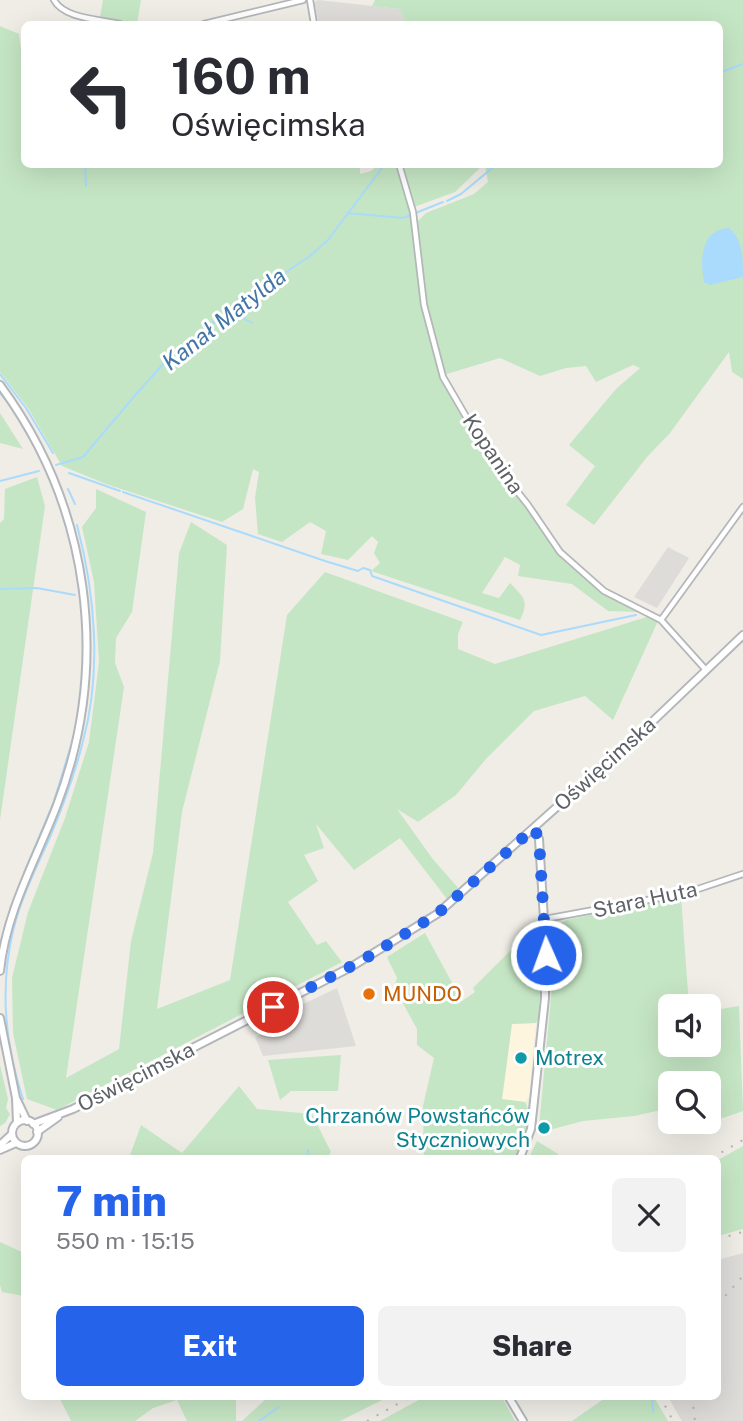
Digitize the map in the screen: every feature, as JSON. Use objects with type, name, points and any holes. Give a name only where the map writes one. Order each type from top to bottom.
[{"type":"street","points":[[54,0],[58,7],[69,12],[107,21]]},
{"type":"street","points":[[216,21],[303,0]]},
{"type":"street","points":[[310,0],[314,21]]},
{"type":"street","name":"Kopanina","points":[[400,168],[413,212],[424,305],[443,377],[489,456],[528,505],[560,552],[584,576],[604,591],[661,620],[706,670]]},
{"type":"street","points":[[0,385],[20,413],[54,477],[73,533],[83,583],[88,646],[85,692],[72,762],[12,915],[0,971]]},
{"type":"street","points":[[661,620],[743,507]]},
{"type":"street","name":"Oświęcimska","points":[[37,1132],[61,1115],[335,975],[388,946],[437,914],[743,635]]},
{"type":"street","points":[[521,1155],[531,1129],[545,998],[545,919],[539,839],[534,828]]},
{"type":"street","name":"Stara Huta","points":[[545,919],[686,893],[743,874]]},
{"type":"street","points":[[0,1018],[16,1098],[17,1123],[12,1134],[0,1147]]},
{"type":"street","points":[[0,1147],[16,1143],[29,1145],[35,1140],[37,1132],[16,1098]]},
{"type":"street","name":"Oświęcimska","points":[[30,1122],[61,1115]]},
{"type":"street","points":[[17,1123],[30,1122]]},
{"type":"street","points":[[12,1134],[16,1143]]},
{"type":"street","points":[[510,1400],[523,1421]]},
{"type":"shaded area","points":[[318,0],[400,9],[405,21],[318,21],[314,2]]},
{"type":"shaded area","points":[[668,547],[689,558],[657,608],[634,597]]},
{"type":"shaded area","points":[[337,988],[356,1046],[263,1056],[255,1037],[263,1034],[259,1025]]},
{"type":"shaded area","points":[[536,1023],[529,1097],[525,1102],[502,1100],[512,1024]]},
{"type":"shaded area","points":[[743,1253],[743,1421],[682,1421],[670,1400],[721,1400],[721,1259]]},
{"type":"green space","points":[[103,0],[141,0],[138,21],[115,21],[100,17]]},
{"type":"green space","points":[[375,0],[743,0],[743,379],[732,372],[729,352],[670,433],[647,457],[594,525],[566,505],[595,466],[569,445],[616,389],[640,368],[633,365],[596,382],[586,366],[566,368],[540,376],[500,358],[440,376],[488,459],[525,504],[559,555],[602,592],[638,612],[608,611],[572,584],[518,576],[520,565],[505,557],[482,593],[499,598],[510,583],[524,599],[520,620],[371,571],[380,563],[374,553],[378,542],[372,536],[348,560],[321,554],[326,531],[310,522],[282,542],[258,534],[255,498],[259,472],[253,469],[243,509],[222,522],[106,484],[62,466],[28,408],[0,372],[0,26],[19,34],[21,168],[360,168],[360,174],[375,168],[399,168],[412,222],[419,292],[425,318],[417,222],[426,213],[474,194],[488,182],[486,168],[723,168],[723,21],[405,21],[400,9],[372,6]]},
{"type":"green space","points":[[403,168],[480,168],[455,192],[414,207]]},
{"type":"green space","points":[[0,413],[23,449],[0,443]]},
{"type":"green space","points":[[37,477],[45,506],[0,820],[0,523],[4,519],[5,489]]},
{"type":"green space","points":[[96,489],[146,512],[132,612],[116,638],[115,663],[124,687],[66,1078],[119,1049],[131,941],[153,853],[179,553],[191,522],[227,545],[220,661],[182,812],[157,1009],[230,980],[287,615],[325,572],[463,622],[458,634],[458,649],[495,664],[650,616],[658,621],[613,720],[585,696],[534,711],[486,759],[456,795],[418,822],[397,809],[432,858],[459,889],[447,899],[400,838],[354,870],[316,824],[324,848],[304,855],[318,881],[288,902],[317,945],[326,941],[342,962],[57,1110],[27,1099],[13,1033],[12,978],[28,912],[65,818],[89,742],[99,662],[94,582],[82,527],[96,508]]},
{"type":"green space","points":[[681,896],[688,994],[658,994],[658,1057],[721,1057],[721,1009],[739,1006],[743,1111],[721,1119],[721,1071],[658,1071],[658,1111],[583,1121],[549,1130],[539,1127],[555,928],[566,920]]},
{"type":"green space","points":[[425,933],[462,1001],[475,992],[473,988],[523,938],[542,939],[538,1020],[536,1023],[512,1024],[502,1099],[525,1102],[528,1109],[529,1123],[517,1155],[424,1155],[423,1106],[434,1058],[417,1045],[417,1029],[394,987],[397,978],[387,957]]},
{"type":"green space","points":[[341,1055],[338,1091],[291,1091],[280,1100],[268,1060]]},
{"type":"green space","points":[[0,1065],[8,1099],[6,1108],[10,1114],[0,1126]]},
{"type":"green space","points":[[239,1086],[257,1109],[312,1114],[331,1152],[329,1155],[130,1155],[141,1125],[182,1153]]},
{"type":"green space","points":[[537,1141],[558,1155],[530,1155]]},
{"type":"green space","points":[[743,1146],[743,1229],[721,1235],[721,1158]]},
{"type":"green space","points":[[0,1242],[21,1252],[21,1295],[2,1292]]},
{"type":"green space","points":[[60,1400],[177,1400],[153,1408],[135,1421],[71,1421]]},
{"type":"green space","points":[[177,1400],[236,1400],[236,1421],[187,1421]]},
{"type":"green space","points":[[265,1400],[382,1400],[340,1421],[242,1421]]},
{"type":"green space","points":[[419,1400],[504,1400],[515,1421],[380,1421]]},
{"type":"green space","points":[[602,1400],[656,1400],[668,1421],[572,1421]]},
{"type":"water","points":[[729,228],[740,244],[743,277],[710,285],[704,282],[704,247],[712,234]]},
{"type":"waterway","points":[[723,72],[743,64]]},
{"type":"waterway","points":[[85,168],[86,186]]},
{"type":"waterway","name":"Kanał Matylda","points":[[56,465],[83,457],[166,361],[200,340],[208,325],[227,315],[229,310],[310,256],[328,240],[382,168]]},
{"type":"waterway","points":[[447,201],[461,194],[492,168]]},
{"type":"waterway","points":[[347,213],[403,218],[443,202]]},
{"type":"waterway","points":[[229,310],[252,323]]},
{"type":"waterway","points":[[0,374],[26,408],[53,453]]},
{"type":"waterway","points":[[0,393],[5,399]]},
{"type":"waterway","points":[[20,421],[30,439]]},
{"type":"waterway","name":"Kanał Matylda","points":[[0,481],[39,471]]},
{"type":"waterway","points":[[69,473],[120,491]]},
{"type":"waterway","points":[[68,489],[75,504]]},
{"type":"waterway","points":[[123,492],[325,561],[358,571],[363,568],[370,570],[372,576],[541,635],[636,615]]},
{"type":"waterway","points":[[23,1099],[8,1037],[6,995],[9,952],[20,907],[55,825],[80,753],[93,688],[92,605],[77,525]]},
{"type":"waterway","points":[[0,589],[37,588],[75,595]]},
{"type":"waterway","points":[[79,703],[81,691]]},
{"type":"waterway","points":[[24,873],[53,804],[71,746]]},
{"type":"waterway","points":[[307,1155],[308,1150]]},
{"type":"waterway","points":[[652,1400],[653,1412]]},
{"type":"waterway","points":[[259,1421],[279,1407]]},
{"type":"railway","points":[[717,1155],[743,1140]]},
{"type":"railway","points":[[721,1238],[743,1232]]},
{"type":"railway","points":[[721,1301],[743,1276]]},
{"type":"railway","points":[[367,1421],[405,1400]]},
{"type":"railway","points":[[662,1400],[673,1421]]},
{"type":"railway","points":[[692,1400],[695,1421]]},
{"type":"place","name":"MUNDO","points":[[369,994]]},
{"type":"place","name":"Motrex","points":[[521,1058]]},
{"type":"place","name":"Chrzanów Powstańców Styczniowych","points":[[544,1128]]},
{"type":"route","points":[[273,1007],[363,960],[437,914],[534,828],[539,839],[546,955]]}]
